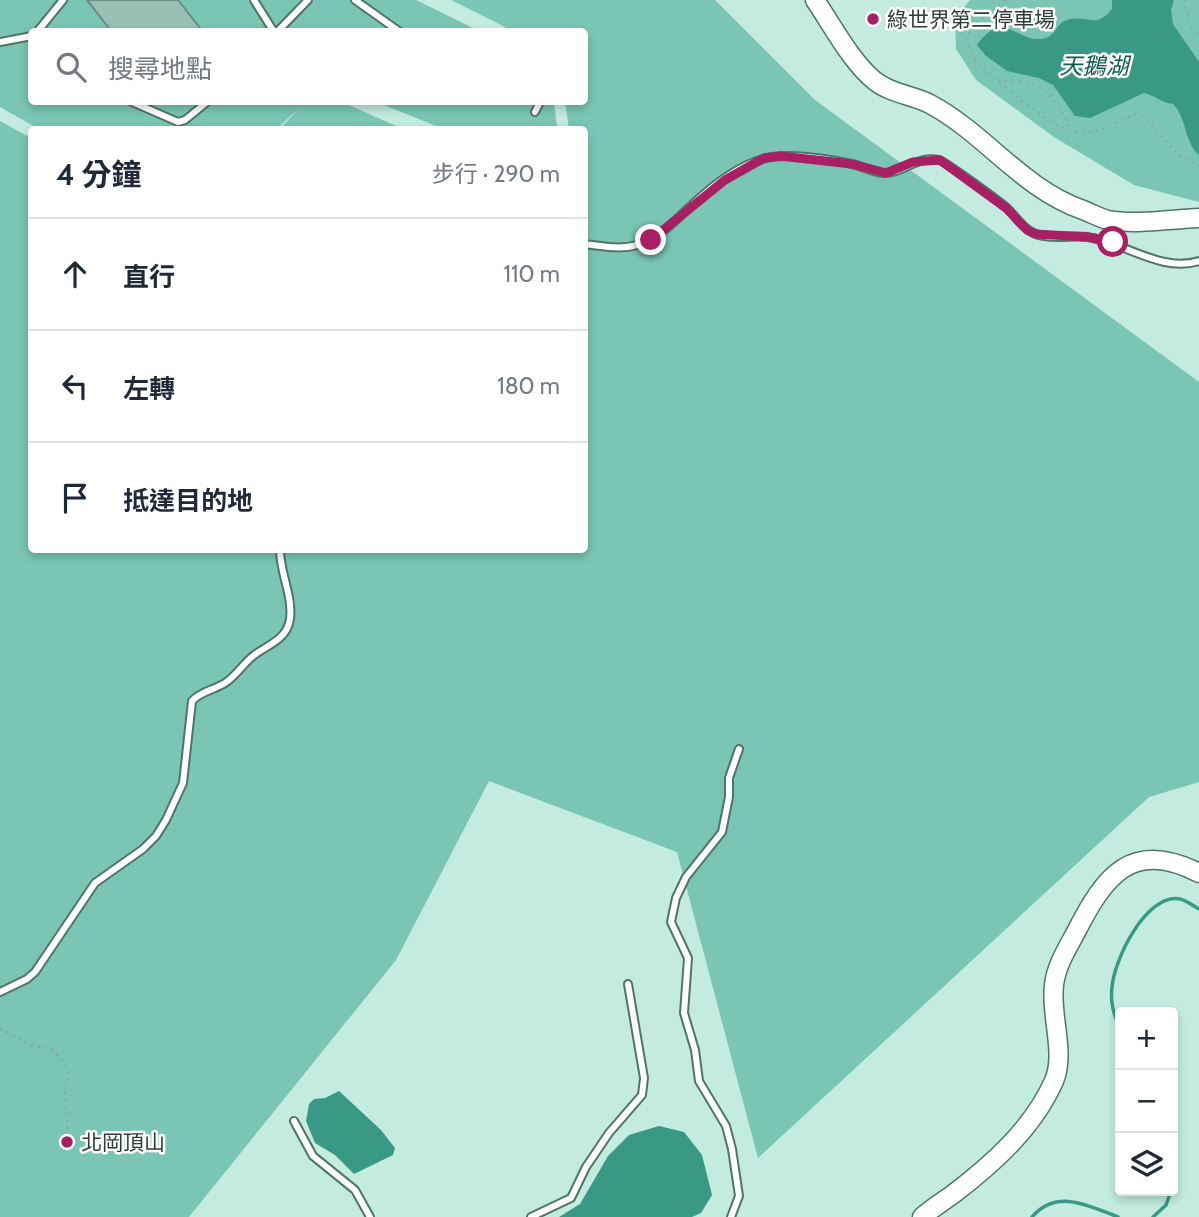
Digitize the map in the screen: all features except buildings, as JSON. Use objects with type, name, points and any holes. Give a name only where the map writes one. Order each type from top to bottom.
[{"type":"street","points":[[815,0],[853,56],[876,81],[929,104],[956,122],[1035,186],[1060,202],[1108,220],[1199,218]]},
{"type":"street","points":[[922,1217],[989,1164],[1024,1130],[1037,1113],[1058,1068],[1053,989],[1055,974],[1093,899],[1106,882],[1118,871],[1148,860],[1169,860],[1199,873]]},
{"type":"lane","points":[[41,28],[63,0]]},
{"type":"lane","points":[[254,0],[273,28]]},
{"type":"lane","points":[[280,28],[308,0]]},
{"type":"lane","points":[[355,0],[394,28]]},
{"type":"lane","points":[[0,42],[28,37]]},
{"type":"lane","points":[[139,105],[178,122],[185,120],[203,105]]},
{"type":"lane","points":[[535,112],[538,105]]},
{"type":"lane","points":[[588,244],[617,248],[651,240],[725,180],[764,158],[780,156],[817,159],[886,173],[913,162],[940,160],[1006,208],[1027,230],[1035,234],[1088,237],[1113,242],[1171,264],[1199,261]]},
{"type":"lane","points":[[0,992],[27,979],[35,972],[94,883],[135,856],[156,836],[176,802],[183,783],[192,701],[197,695],[226,682],[253,657],[284,635],[289,626],[290,602],[280,553]]},
{"type":"lane","points":[[731,1217],[739,1196],[732,1149],[726,1126],[698,1081],[695,1050],[684,1013],[688,958],[671,922],[671,916],[686,877],[722,832],[729,797],[729,778],[738,749]]},
{"type":"lane","points":[[531,1217],[571,1198],[586,1167],[609,1133],[642,1095],[644,1078],[628,984]]},
{"type":"lane","points":[[294,1121],[313,1156],[355,1190],[370,1217]]},
{"type":"path","points":[[1006,0],[976,23],[967,37],[970,51],[998,82],[1050,120],[1072,132],[1095,131],[1136,114],[1147,119],[1177,154],[1199,166]]},
{"type":"path","points":[[1184,0],[1190,26],[1199,35]]},
{"type":"path","points":[[998,82],[1028,81],[1047,91],[1072,132]]},
{"type":"path","points":[[0,1029],[29,1044],[52,1049],[65,1064],[68,1072],[66,1118],[70,1130],[65,1136]]},
{"type":"shaded area","points":[[0,0],[416,0],[473,28],[28,28],[28,105],[349,105],[396,126],[283,126],[300,107],[280,126],[34,126],[0,107]]},
{"type":"shaded area","points":[[451,0],[715,0],[815,100],[1199,382],[1199,782],[1149,797],[758,1158],[677,852],[489,781],[396,960],[189,1217],[0,1217],[0,121],[28,136],[28,553],[588,553],[588,126],[569,126],[565,105],[588,105],[588,28],[507,28]]},
{"type":"shaded area","points":[[970,0],[1199,0],[1199,202],[1134,185],[1054,137],[976,80],[956,49],[955,18]]},
{"type":"shaded area","points":[[384,105],[554,105],[557,126],[436,126]]},
{"type":"water","name":"天鵝湖","points":[[1112,0],[1174,0],[1171,10],[1173,24],[1199,62],[1199,155],[1194,150],[1181,116],[1173,104],[1144,93],[1090,118],[1075,116],[1053,85],[1039,78],[1007,71],[985,55],[977,45],[987,34],[1003,28],[1027,37],[1046,38],[1067,20],[1101,19],[1112,9]]},
{"type":"water","points":[[339,1091],[381,1130],[395,1148],[393,1155],[354,1174],[335,1155],[315,1143],[306,1121],[309,1104],[314,1099],[325,1098]]},
{"type":"water","points":[[659,1126],[684,1132],[702,1155],[712,1195],[701,1213],[692,1217],[559,1217],[580,1204],[608,1156],[629,1135]]},
{"type":"waterway","points":[[1115,1015],[1112,998],[1114,975],[1125,946],[1144,917],[1155,906],[1167,900],[1180,899],[1199,909]]},
{"type":"waterway","points":[[1153,1217],[1166,1205],[1169,1196]]},
{"type":"waterway","points":[[1032,1217],[1042,1208],[1063,1201],[1085,1205],[1118,1217]]},
{"type":"place","name":"綠世界第二停車場","points":[[873,19]]},
{"type":"place","name":"北岡頂山","points":[[67,1142]]},
{"type":"route","points":[[651,240],[694,203],[747,165],[764,158],[780,156],[852,164],[881,173],[913,162],[940,160],[1006,208],[1027,230],[1035,234],[1088,237],[1113,242]]}]
